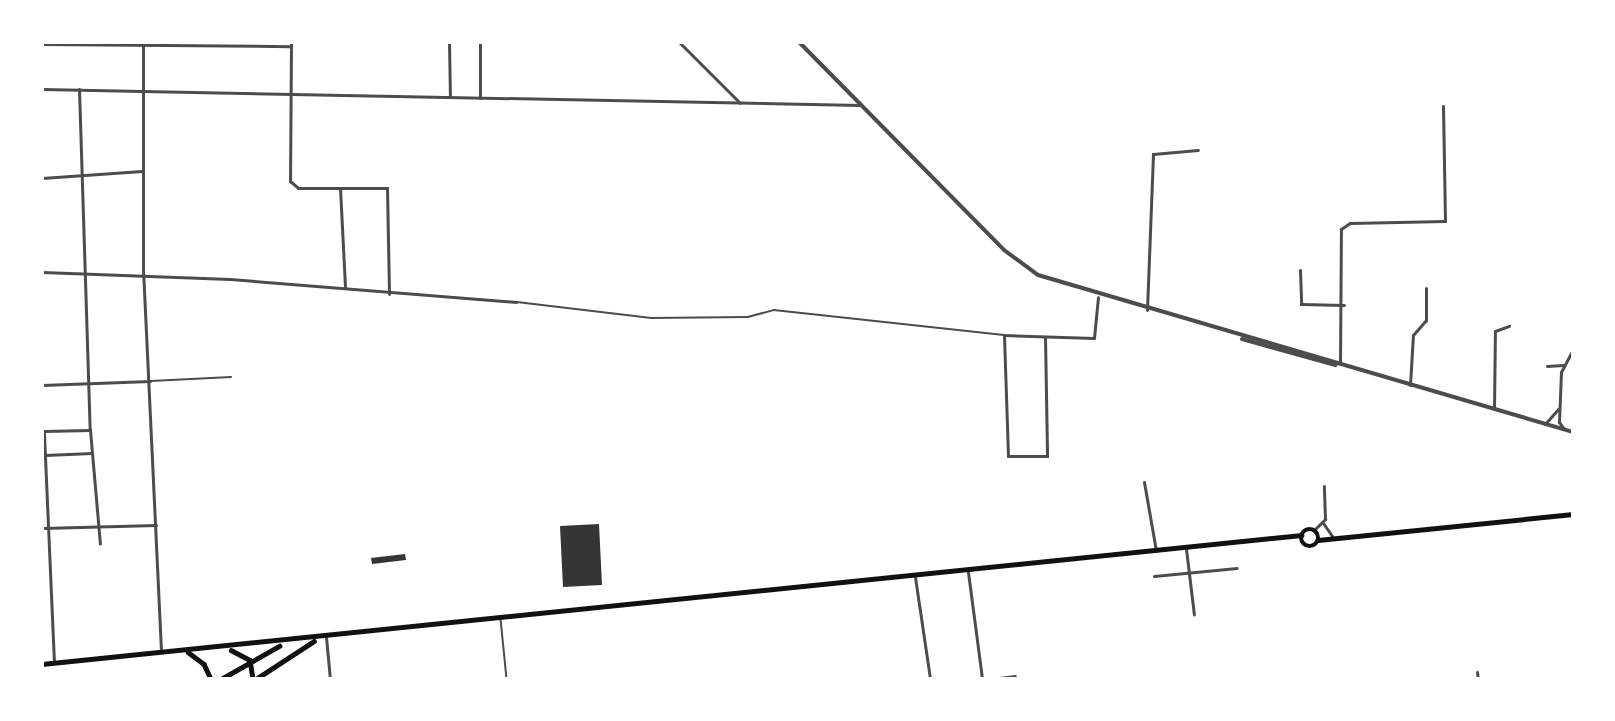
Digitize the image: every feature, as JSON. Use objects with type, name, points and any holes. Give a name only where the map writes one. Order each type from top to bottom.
[{"type":"main road","points":[[42,664],[287,643],[326,637],[1186,549],[1295,540],[1312,547],[1318,540],[1330,536],[1573,514]]},
{"type":"main road","points":[[1295,540],[1301,535],[1315,531],[1330,536]]},
{"type":"main road","points":[[1315,531],[1318,540]]},
{"type":"main road","points":[[1301,535],[1303,544]]},
{"type":"main road","points":[[250,660],[255,679],[319,638]]},
{"type":"main road","points":[[221,679],[250,660],[287,643]]},
{"type":"main road","points":[[225,649],[250,660]]},
{"type":"main road","points":[[186,651],[204,664],[211,679]]},
{"type":"street","points":[[449,42],[450,97]]},
{"type":"street","points":[[480,42],[480,98]]},
{"type":"street","points":[[679,42],[741,104]]},
{"type":"street","points":[[799,42],[1019,264],[1098,297],[1233,335],[1310,362],[1340,365],[1573,432]]},
{"type":"street","points":[[143,43],[142,171],[145,275],[162,653]]},
{"type":"street","points":[[42,44],[291,44],[293,185],[387,188],[389,294]]},
{"type":"street","points":[[42,89],[290,92],[862,105]]},
{"type":"street","points":[[79,89],[90,430],[92,453],[97,461],[97,527],[100,544]]},
{"type":"street","points":[[1340,365],[1344,305],[1343,225],[1446,219],[1443,106]]},
{"type":"street","points":[[1147,310],[1153,154],[1198,150]]},
{"type":"street","points":[[42,178],[142,171]]},
{"type":"street","points":[[340,188],[345,288]]},
{"type":"street","points":[[1300,270],[1301,304],[1344,305]]},
{"type":"street","points":[[42,272],[145,275],[516,302]]},
{"type":"street","points":[[1410,385],[1413,335],[1426,320],[1426,288]]},
{"type":"street","points":[[1045,337],[1047,456],[1008,456],[1004,335],[1097,337],[1098,297]]},
{"type":"street","points":[[1494,409],[1495,331],[1509,326]]},
{"type":"street","points":[[1564,429],[1559,408],[1563,365],[1573,349]]},
{"type":"street","points":[[1546,366],[1563,365]]},
{"type":"street","points":[[42,385],[150,381]]},
{"type":"street","points":[[1545,424],[1559,408]]},
{"type":"street","points":[[54,663],[44,528],[43,430],[90,430]]},
{"type":"street","points":[[45,455],[92,453]]},
{"type":"street","points":[[1144,482],[1156,552]]},
{"type":"street","points":[[1324,486],[1323,523],[1330,536]]},
{"type":"street","points":[[1315,531],[1323,523]]},
{"type":"street","points":[[44,528],[156,525]]},
{"type":"street","points":[[1186,549],[1194,615]]},
{"type":"street","points":[[1154,576],[1237,568]]},
{"type":"street","points":[[968,572],[982,679]]},
{"type":"street","points":[[915,577],[930,679]]},
{"type":"street","points":[[326,637],[330,679]]},
{"type":"street","points":[[1477,672],[1478,679]]},
{"type":"street","points":[[991,679],[1015,676]]},
{"type":"lane","points":[[516,302],[651,318],[748,318],[774,310],[1004,335]]},
{"type":"lane","points":[[150,381],[231,377]]},
{"type":"lane","points":[[501,619],[507,679]]},
{"type":"building","points":[[599,524],[602,585],[563,587],[560,526]]},
{"type":"building","points":[[405,554],[406,560],[372,564],[371,558]]}]
